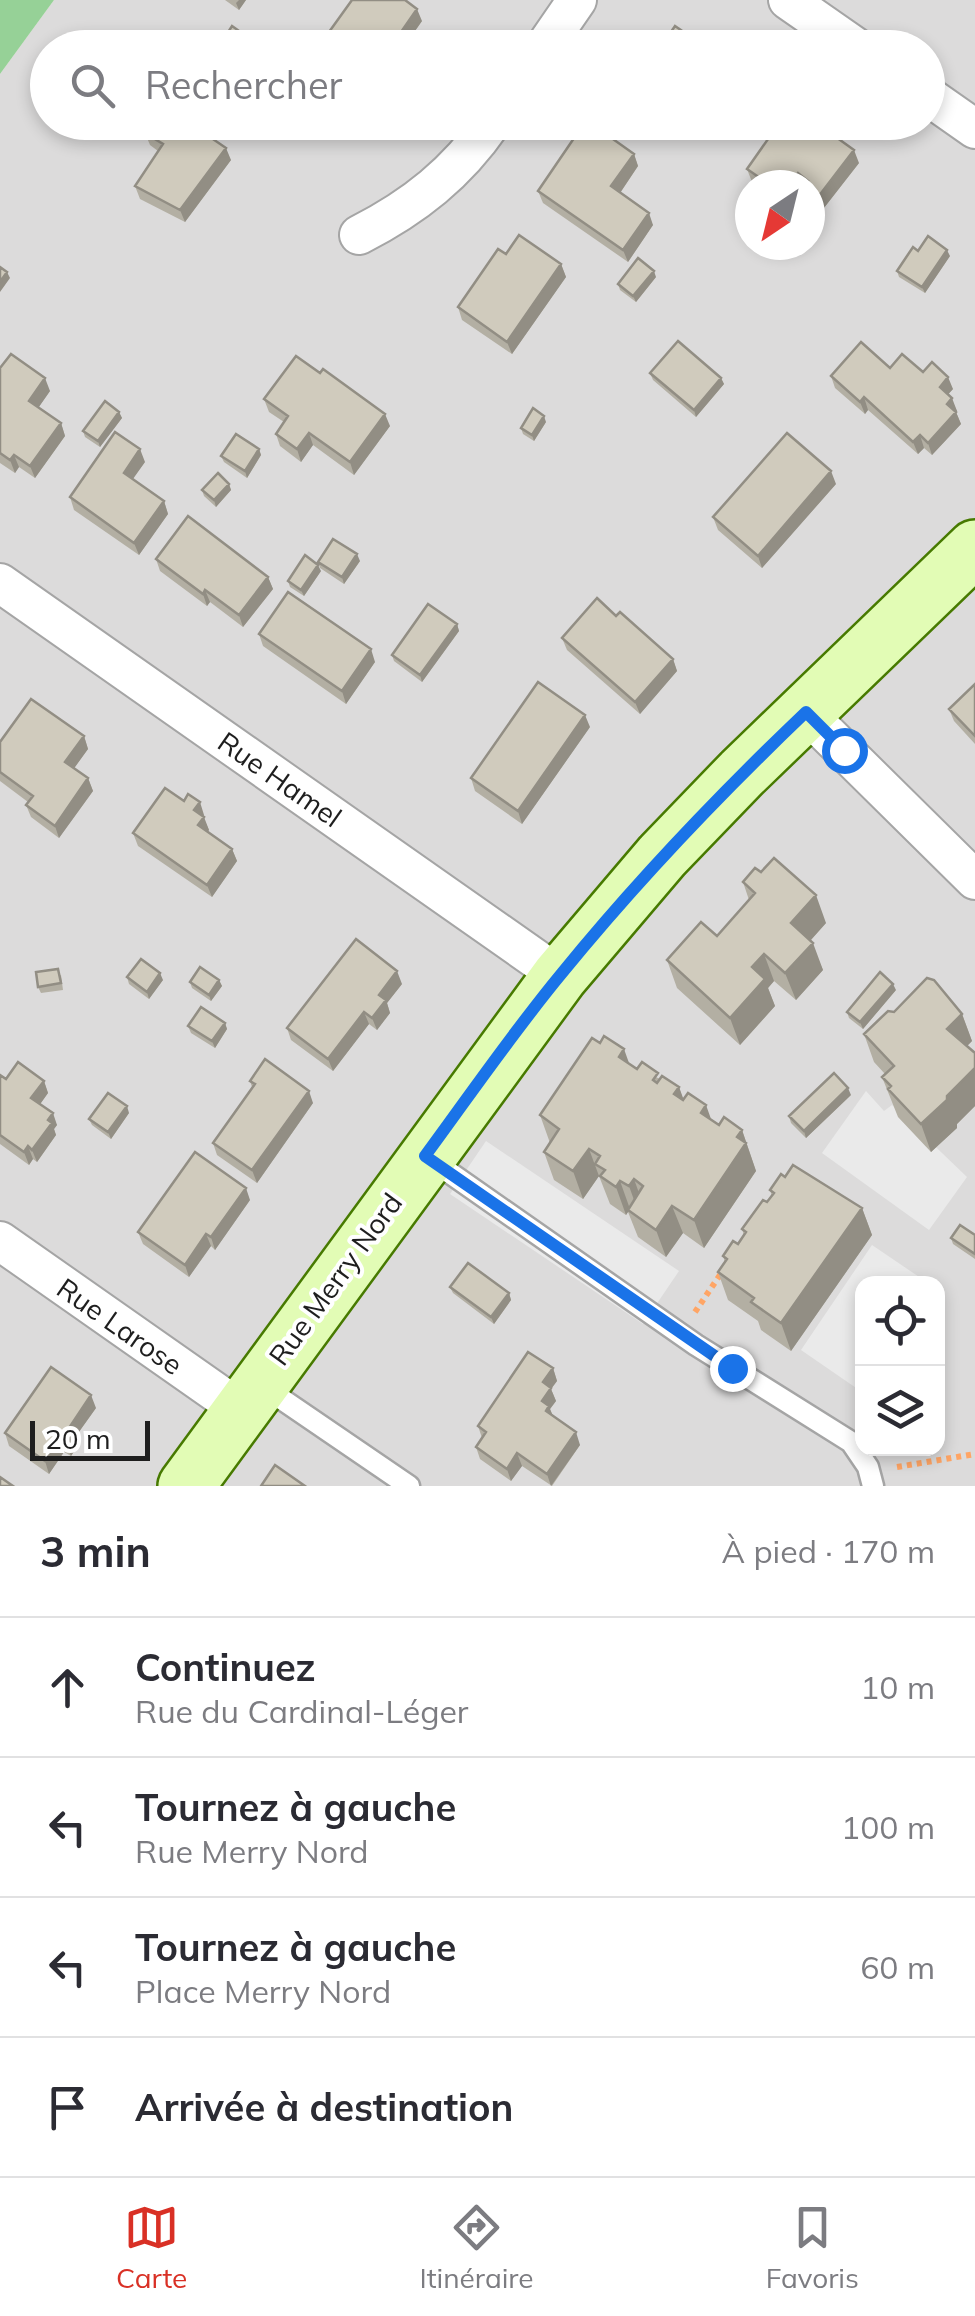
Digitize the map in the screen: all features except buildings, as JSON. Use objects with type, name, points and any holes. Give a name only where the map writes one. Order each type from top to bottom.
[{"type":"main road","name":"Rue Merry Nord","points":[[186,1486],[560,976],[662,856],[975,548]]},
{"type":"street","points":[[556,30],[577,0]]},
{"type":"street","points":[[788,0],[831,30]]},
{"type":"street","points":[[945,108],[975,129]]},
{"type":"street","points":[[360,235],[416,202],[450,174],[477,140]]},
{"type":"street","name":"Rue Hamel","points":[[0,582],[560,976]]},
{"type":"street","points":[[806,712],[975,880]]},
{"type":"street","name":"Rue Larose","points":[[0,1241],[250,1397]]},
{"type":"lane","points":[[425,1156],[680,1334],[851,1442],[872,1480]]},
{"type":"lane","points":[[250,1397],[409,1486]]},
{"type":"path","points":[[680,1334],[731,1259]]},
{"type":"path","points":[[723,1270],[736,1278]]},
{"type":"path","points":[[872,1480],[934,1460],[975,1454]]},
{"type":"shaded area","points":[[54,0],[975,0],[975,1486],[0,1486],[0,74],[30,33],[30,140],[945,140],[945,30],[32,30]]},
{"type":"shaded area","points":[[866,1091],[884,1111],[892,1105],[967,1177],[929,1230],[822,1153]]},
{"type":"shaded area","points":[[486,1141],[679,1271],[643,1324],[450,1194]]},
{"type":"shaded area","points":[[872,1245],[918,1276],[855,1276],[855,1387],[801,1350]]},
{"type":"green space","points":[[0,0],[54,0],[30,30],[0,74]]},
{"type":"route","points":[[732,1368],[425,1156],[560,976],[662,856],[742,773],[806,712],[844,750]]}]
